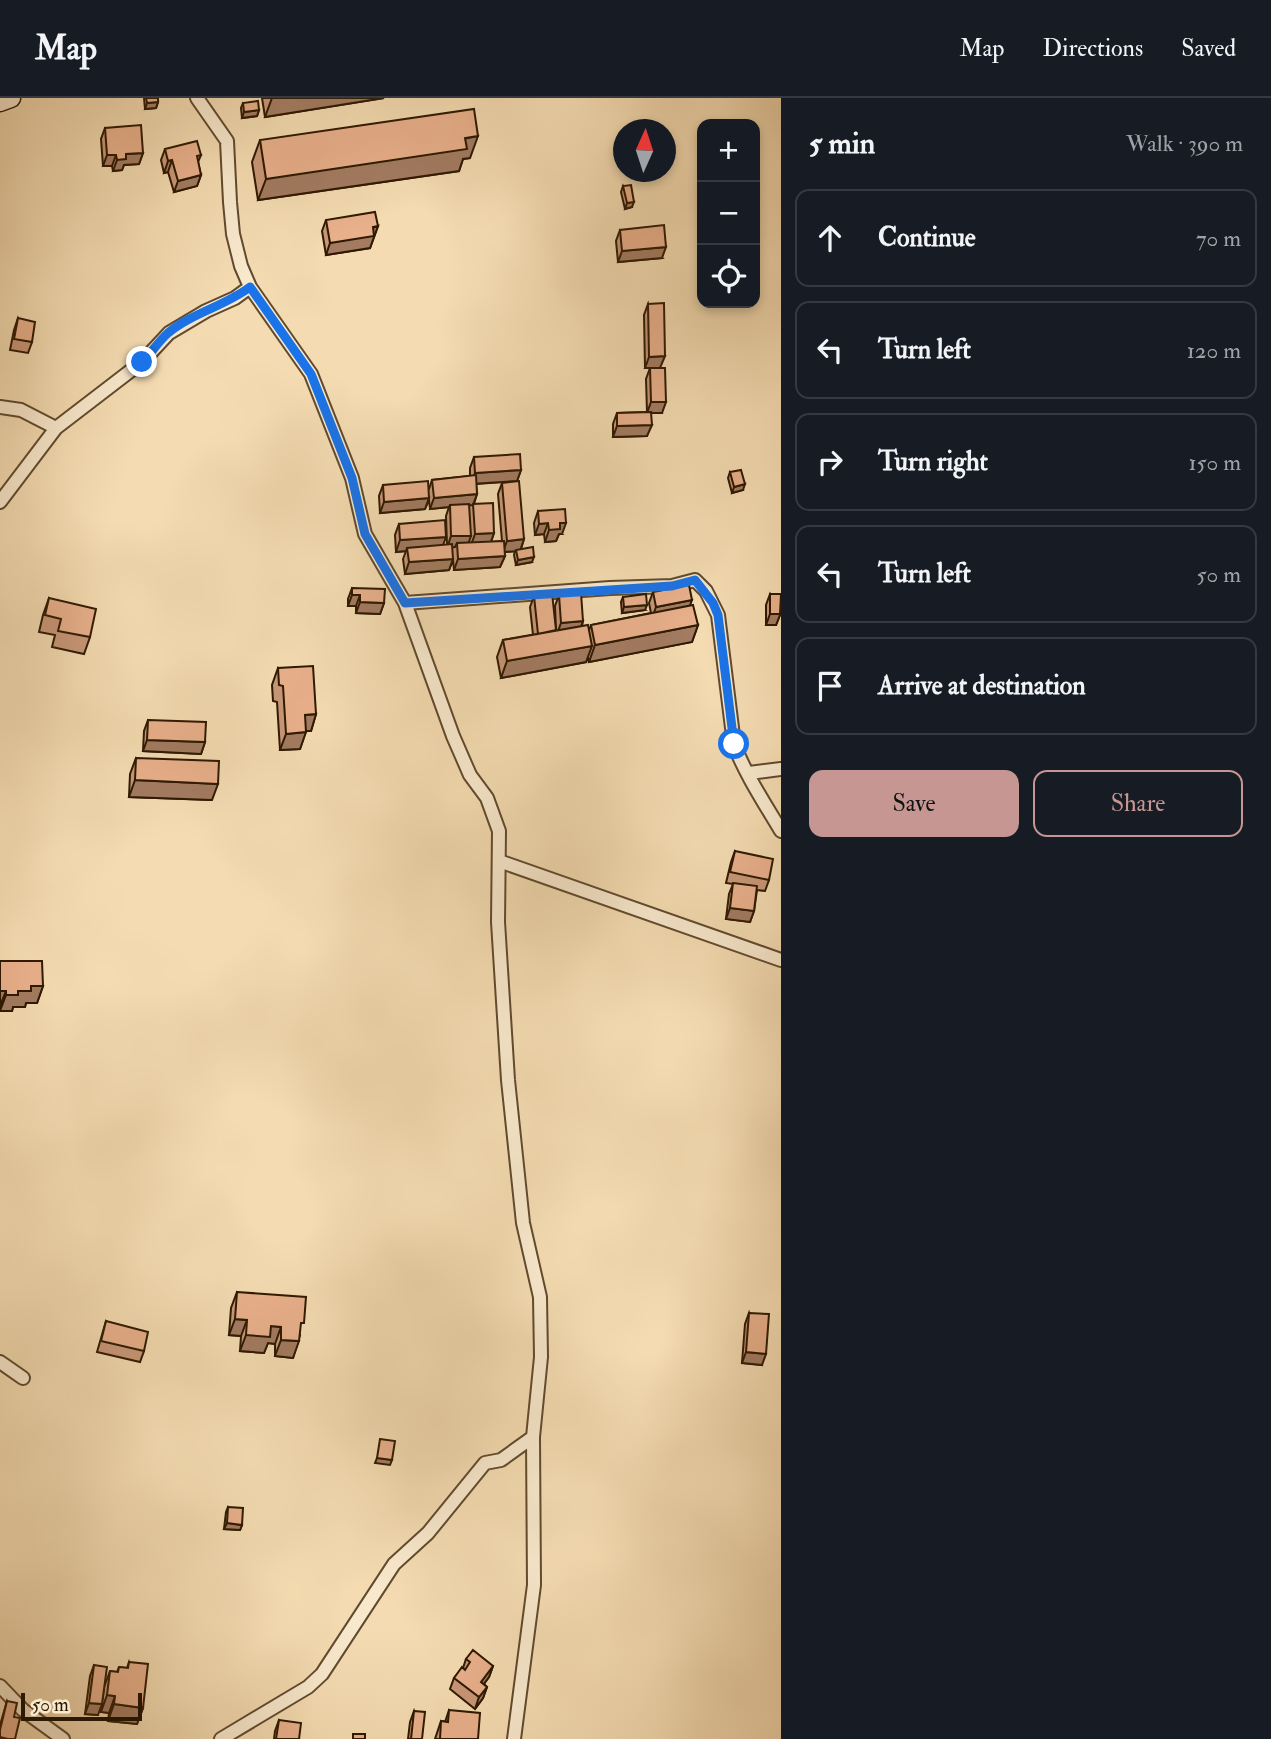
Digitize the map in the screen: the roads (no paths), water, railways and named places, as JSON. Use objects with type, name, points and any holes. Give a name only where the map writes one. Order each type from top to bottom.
[{"type":"street","points":[[0,102],[11,98]]},
{"type":"street","points":[[197,98],[227,141],[233,234],[241,266],[250,287],[311,374],[352,478],[365,534],[405,603],[453,736],[470,775],[486,798],[499,831],[498,922],[513,1140],[523,1223],[540,1297],[541,1357],[533,1437],[534,1585],[514,1739]]},
{"type":"street","points":[[0,502],[56,428],[142,362],[169,333],[250,287]]},
{"type":"street","points":[[0,407],[21,410],[56,428]]},
{"type":"street","points":[[405,603],[672,586],[695,580],[713,603],[718,615],[734,744],[741,763],[781,831]]},
{"type":"street","points":[[749,773],[781,769]]},
{"type":"street","points":[[499,861],[781,960]]},
{"type":"street","points":[[0,1362],[23,1378]]},
{"type":"street","points":[[221,1739],[308,1687],[323,1674],[394,1564],[428,1533],[485,1463],[501,1460],[533,1437]]},
{"type":"street","points":[[0,1686],[23,1710],[64,1739]]}]
